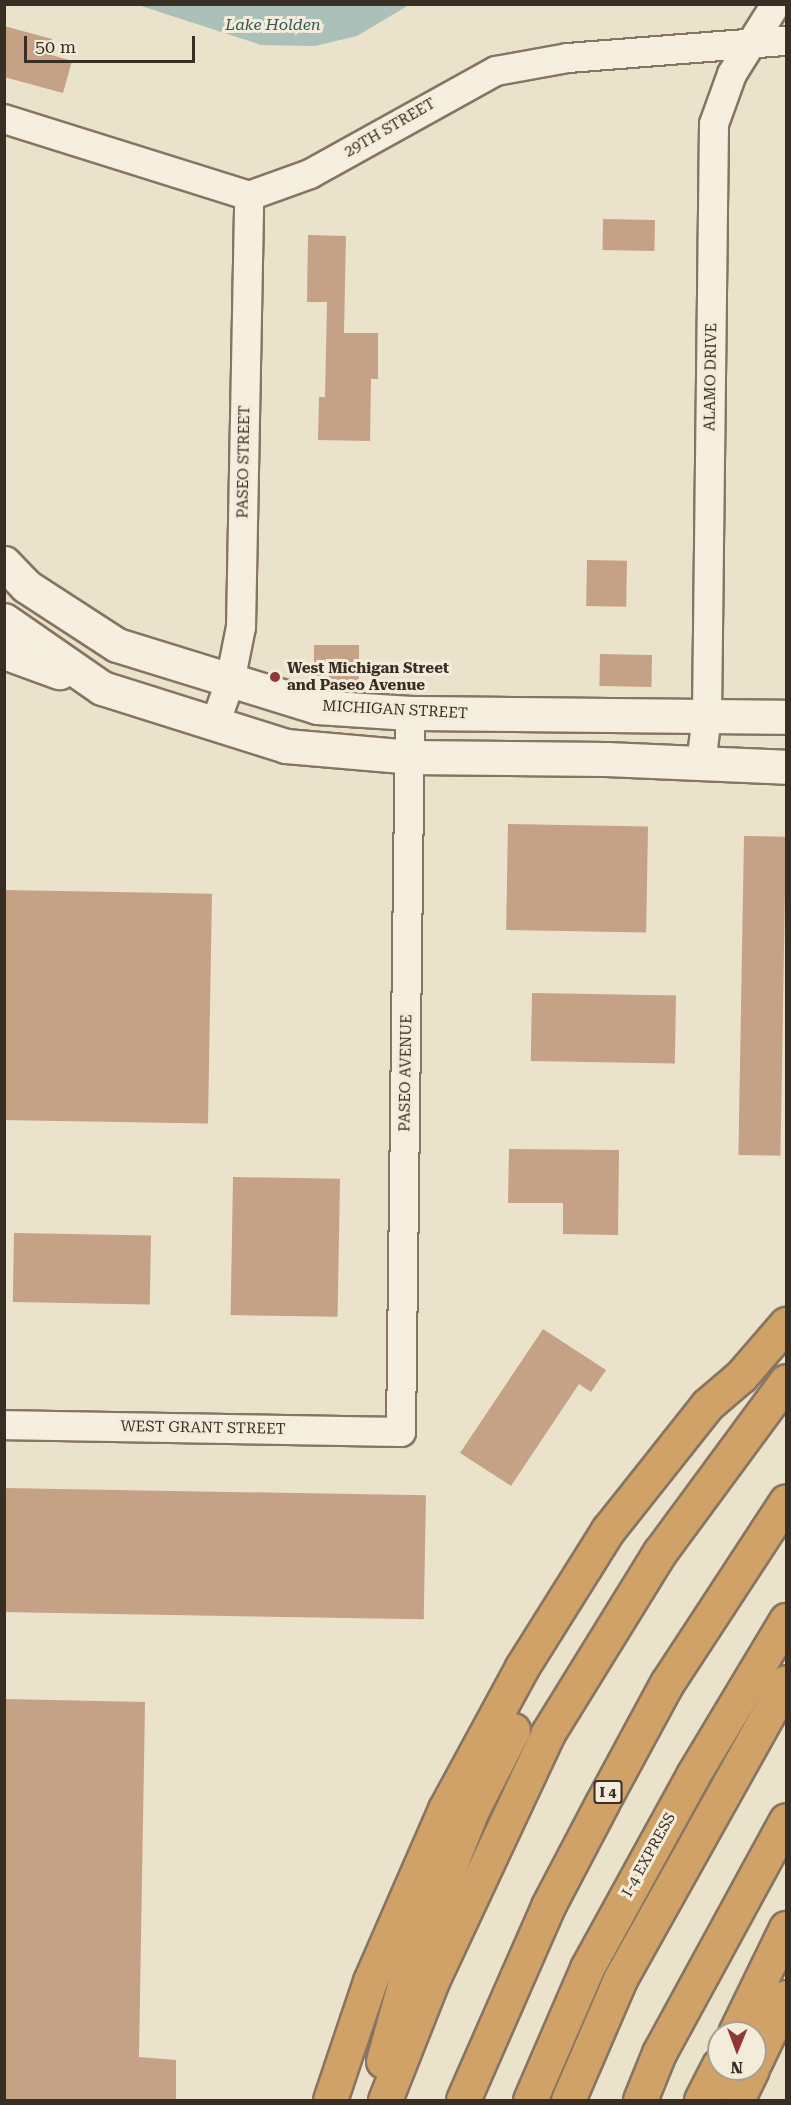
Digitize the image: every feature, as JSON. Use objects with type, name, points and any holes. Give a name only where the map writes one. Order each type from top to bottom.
[{"type":"highway","points":[[330,2100],[370,1981],[445,1809],[522,1667],[608,1530],[707,1405],[741,1376],[786,1324]]},
{"type":"highway","points":[[374,2100],[409,1967],[472,1810],[604,1568],[720,1412],[741,1376]]},
{"type":"highway","points":[[386,2100],[432,1981],[548,1733],[660,1552],[786,1381]]},
{"type":"highway","name":"I 4","points":[[463,2100],[548,1906],[602,1803],[667,1683],[786,1501]]},
{"type":"highway","name":"I-4 EXPRESS","points":[[530,2100],[587,1968],[693,1775],[786,1620]]},
{"type":"highway","points":[[568,2100],[620,1979],[786,1682]]},
{"type":"highway","points":[[640,2100],[659,2054],[786,1820]]},
{"type":"highway","points":[[741,2021],[786,1928]]},
{"type":"highway","points":[[767,2037],[786,1997]]},
{"type":"highway","points":[[701,2100],[711,2081]]},
{"type":"highway","points":[[737,2100],[746,2081]]},
{"type":"main road","name":"MICHIGAN STREET","points":[[4,563],[26,586],[117,645],[230,682],[318,707],[410,713],[786,717]]},
{"type":"main road","points":[[4,620],[102,688]]},
{"type":"main road","points":[[4,652],[102,688],[286,746],[411,757],[606,759],[786,767]]},
{"type":"street","name":"ALAMO DRIVE","points":[[701,765],[707,716],[714,124],[732,74],[776,4]]},
{"type":"street","name":"29TH STREET","points":[[249,196],[310,174],[496,71],[568,58],[754,40],[786,41]]},
{"type":"street","points":[[4,119],[249,196]]},
{"type":"street","name":"PASEO STREET","points":[[215,724],[230,682],[241,627],[249,196]]},
{"type":"street","name":"PASEO AVENUE","points":[[400,1432],[410,713]]},
{"type":"street","name":"WEST GRANT STREET","points":[[4,1425],[400,1432]]},
{"type":"water","name":"Lake Holden","points":[[138,5],[409,5],[357,36],[315,46],[261,45]]},
{"type":"building","points":[[4,26],[52,39],[48,54],[72,61],[63,93],[4,77]]},
{"type":"building","points":[[603,219],[655,220],[654,251],[602,250]]},
{"type":"building","points":[[308,235],[346,236],[344,333],[378,333],[378,379],[371,379],[370,441],[318,440],[319,397],[325,397],[327,302],[307,302]]},
{"type":"building","points":[[587,560],[627,561],[626,607],[586,606]]},
{"type":"building","points":[[314,645],[359,645],[359,682],[314,682]]},
{"type":"building","points":[[600,654],[652,655],[651,687],[599,686]]},
{"type":"building","points":[[508,824],[648,826],[646,932],[506,930]]},
{"type":"building","points":[[744,836],[786,837],[780,1156],[738,1155]]},
{"type":"building","points":[[4,890],[212,894],[208,1124],[4,1120]]},
{"type":"building","points":[[532,993],[676,996],[675,1064],[531,1061]]},
{"type":"building","points":[[509,1149],[619,1150],[618,1235],[563,1234],[563,1203],[508,1203]]},
{"type":"building","points":[[233,1177],[340,1179],[338,1317],[231,1315]]},
{"type":"building","points":[[14,1233],[151,1235],[150,1304],[13,1302]]},
{"type":"building","points":[[543,1329],[606,1370],[591,1392],[579,1384],[511,1486],[460,1453]]},
{"type":"building","points":[[4,1488],[426,1495],[424,1619],[4,1612]]},
{"type":"building","points":[[4,1699],[145,1702],[139,2057],[176,2060],[176,2100],[4,2100]]},
{"type":"place","name":"West Michigan Street and Paseo Avenue","points":[[275,677]]}]
